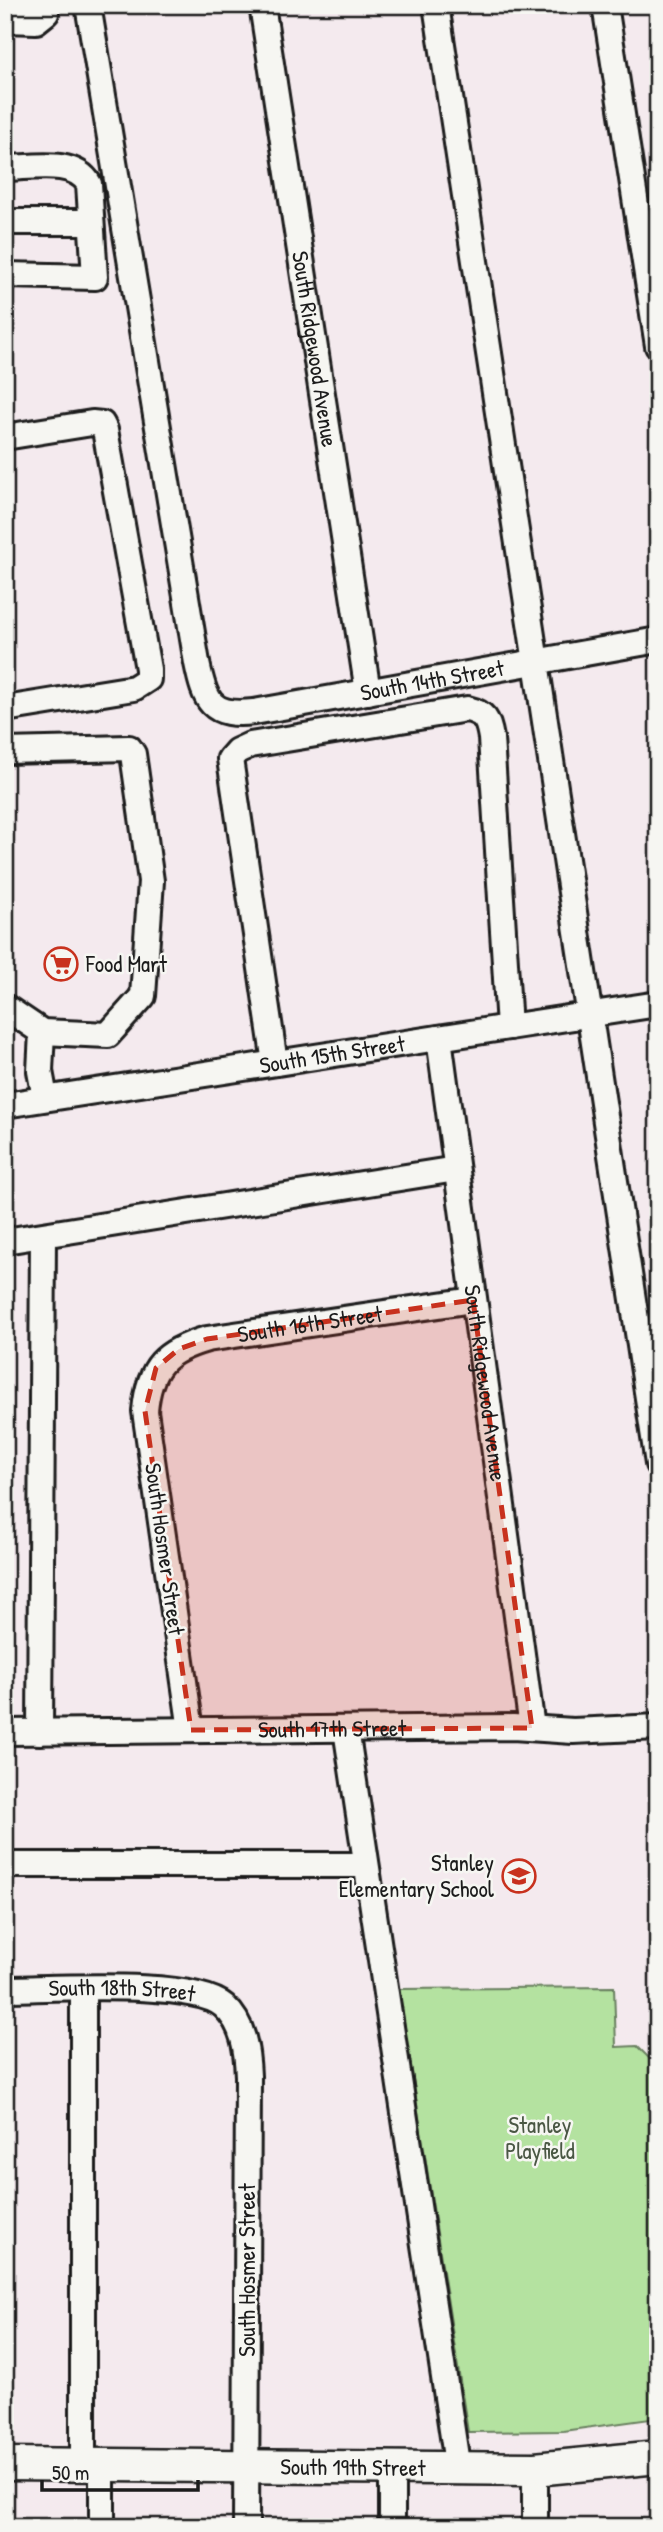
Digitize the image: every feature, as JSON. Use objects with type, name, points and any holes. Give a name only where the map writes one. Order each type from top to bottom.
[{"type":"main road","name":"South 19th Street","points":[[5,2464],[458,2470],[535,2469],[658,2457]]},
{"type":"street","points":[[5,20],[36,21],[47,13],[46,5]]},
{"type":"street","name":"South 14th Street","points":[[88,5],[197,663],[210,704],[222,712],[243,713],[658,640]]},
{"type":"street","name":"South Ridgewood Avenue","points":[[262,5],[368,692]]},
{"type":"street","points":[[436,5],[658,1464]]},
{"type":"street","points":[[605,5],[658,346]]},
{"type":"street","points":[[5,168],[72,168],[83,174],[89,184],[95,277],[5,275]]},
{"type":"street","points":[[5,222],[91,222]]},
{"type":"street","points":[[5,437],[102,424],[148,669],[148,679],[134,688],[5,709]]},
{"type":"street","points":[[275,1063],[230,759],[237,751],[250,745],[467,709],[480,712],[488,721],[491,738],[509,1027]]},
{"type":"street","points":[[5,751],[129,748],[133,754],[151,881],[143,996],[108,1035],[43,1032],[5,1007]]},
{"type":"street","name":"South 15th Street","points":[[5,1105],[658,1004]]},
{"type":"street","points":[[43,1032],[40,1071],[45,1098]]},
{"type":"street","name":"South Ridgewood Avenue","points":[[439,1038],[532,1728]]},
{"type":"street","points":[[5,1241],[456,1169]]},
{"type":"street","points":[[40,1732],[43,1236]]},
{"type":"street","name":"South 16th Street","points":[[156,1368],[180,1349],[207,1339],[473,1300]]},
{"type":"street","name":"South Hosmer Street","points":[[156,1368],[150,1381],[145,1411],[191,1730]]},
{"type":"street","name":"South 17th Street","points":[[5,1732],[532,1728],[573,1731],[658,1727]]},
{"type":"street","points":[[346,1729],[458,2470]]},
{"type":"street","points":[[5,1865],[366,1865]]},
{"type":"street","name":"South 18th Street","points":[[5,1989],[183,1991],[215,2000],[232,2016]]},
{"type":"street","points":[[83,1989],[93,2465],[102,2527]]},
{"type":"street","name":"South Hosmer Street","points":[[232,2016],[244,2040],[248,2076],[246,2527]]},
{"type":"street","points":[[392,2469],[392,2527]]},
{"type":"street","points":[[535,2469],[535,2527]]},
{"type":"highlighted area","points":[[473,1300],[532,1728],[191,1730],[145,1411],[156,1368],[179,1349],[207,1339]]},
{"type":"green space","name":"Stanley Playfield","points":[[614,1987],[616,2047],[637,2046],[658,2067],[658,2418],[563,2431],[468,2432],[399,1989]]},
{"type":"place","name":"Food Mart","points":[[61,964]]},
{"type":"place","name":"Stanley Elementary School","points":[[519,1876]]}]
